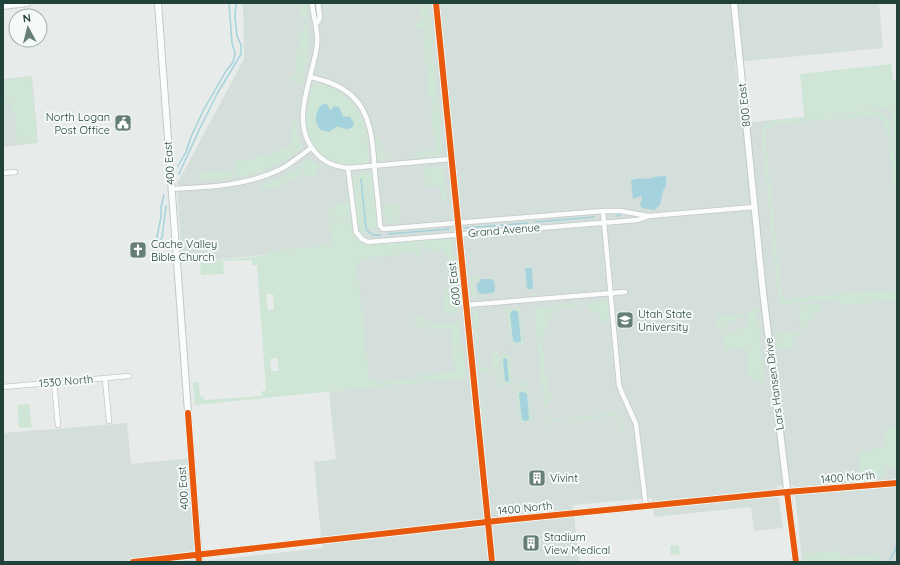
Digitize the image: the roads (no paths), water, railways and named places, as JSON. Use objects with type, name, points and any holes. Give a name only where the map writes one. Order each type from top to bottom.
[{"type":"main road","points":[[3,6],[27,3]]},
{"type":"main road","name":"400 East","points":[[158,3],[199,562]]},
{"type":"main road","name":"600 East","points":[[436,3],[492,562]]},
{"type":"main road","name":"800 East","points":[[734,3],[754,207]]},
{"type":"main road","name":"Lars Hansen Drive","points":[[754,207],[796,562]]},
{"type":"main road","name":"1400 North","points":[[133,562],[488,522],[787,492],[897,483]]},
{"type":"street","points":[[312,3],[313,18],[317,23]]},
{"type":"street","points":[[318,3],[320,18],[317,23],[317,46],[302,112],[305,135],[311,148],[326,162],[336,167],[348,168],[451,159]]},
{"type":"street","points":[[311,77],[328,81],[340,87],[353,97],[362,110],[370,130],[374,166]]},
{"type":"street","points":[[171,189],[235,184],[257,179],[295,161],[311,148]]},
{"type":"street","name":"Grand Avenue","points":[[374,166],[381,228],[385,229],[603,211],[622,211],[649,216]]},
{"type":"street","name":"Grand Avenue","points":[[348,168],[355,228],[357,234],[368,242],[638,220],[649,216],[754,207]]},
{"type":"street","points":[[3,174],[15,172]]},
{"type":"street","points":[[603,211],[612,293],[619,385],[636,424],[646,506]]},
{"type":"street","points":[[466,305],[625,292]]},
{"type":"street","name":"1530 North","points":[[3,387],[129,376]]},
{"type":"street","points":[[105,378],[109,421]]},
{"type":"street","points":[[54,382],[58,425]]},
{"type":"water","points":[[323,104],[327,104],[330,110],[335,106],[339,107],[343,116],[350,116],[354,123],[353,126],[346,129],[338,126],[329,132],[321,130],[318,127],[316,117],[318,110]]},
{"type":"water","points":[[666,176],[666,185],[660,205],[654,210],[642,208],[640,204],[642,199],[641,196],[633,199],[631,180]]},
{"type":"water","points":[[525,268],[532,268],[533,289],[527,289]]},
{"type":"water","points":[[481,279],[491,279],[494,281],[495,291],[492,293],[481,294],[478,292],[477,285]]},
{"type":"water","points":[[513,310],[518,312],[521,341],[517,343],[513,341],[510,314]]},
{"type":"water","points":[[504,358],[507,359],[509,381],[507,382],[505,381]]},
{"type":"water","points":[[520,392],[527,394],[529,419],[526,421],[522,420],[519,395]]},
{"type":"waterway","points":[[178,166],[186,152],[203,111],[226,71],[233,62],[235,53],[232,43],[229,3]]},
{"type":"waterway","points":[[179,174],[217,94],[241,54],[241,45],[237,36],[235,17],[236,3]]},
{"type":"waterway","points":[[361,179],[366,228],[372,234],[381,235]]},
{"type":"waterway","points":[[158,242],[157,237],[164,195]]},
{"type":"waterway","points":[[158,242],[162,238],[166,206]]},
{"type":"waterway","points":[[616,216],[620,215]]},
{"type":"waterway","points":[[535,222],[594,217]]},
{"type":"waterway","points":[[465,228],[528,223]]},
{"type":"waterway","points":[[424,231],[449,229]]},
{"type":"waterway","points":[[389,234],[423,231]]},
{"type":"waterway","points":[[897,500],[897,523]]},
{"type":"waterway","points":[[889,562],[895,551],[897,543]]},
{"type":"place","name":"North Logan Post Office","points":[[123,123]]},
{"type":"place","name":"Cache Valley Bible Church","points":[[138,250]]},
{"type":"place","name":"Utah State University","points":[[625,320]]},
{"type":"place","name":"Vivint","points":[[537,478]]},
{"type":"place","name":"Stadium View Medical","points":[[531,543]]}]
